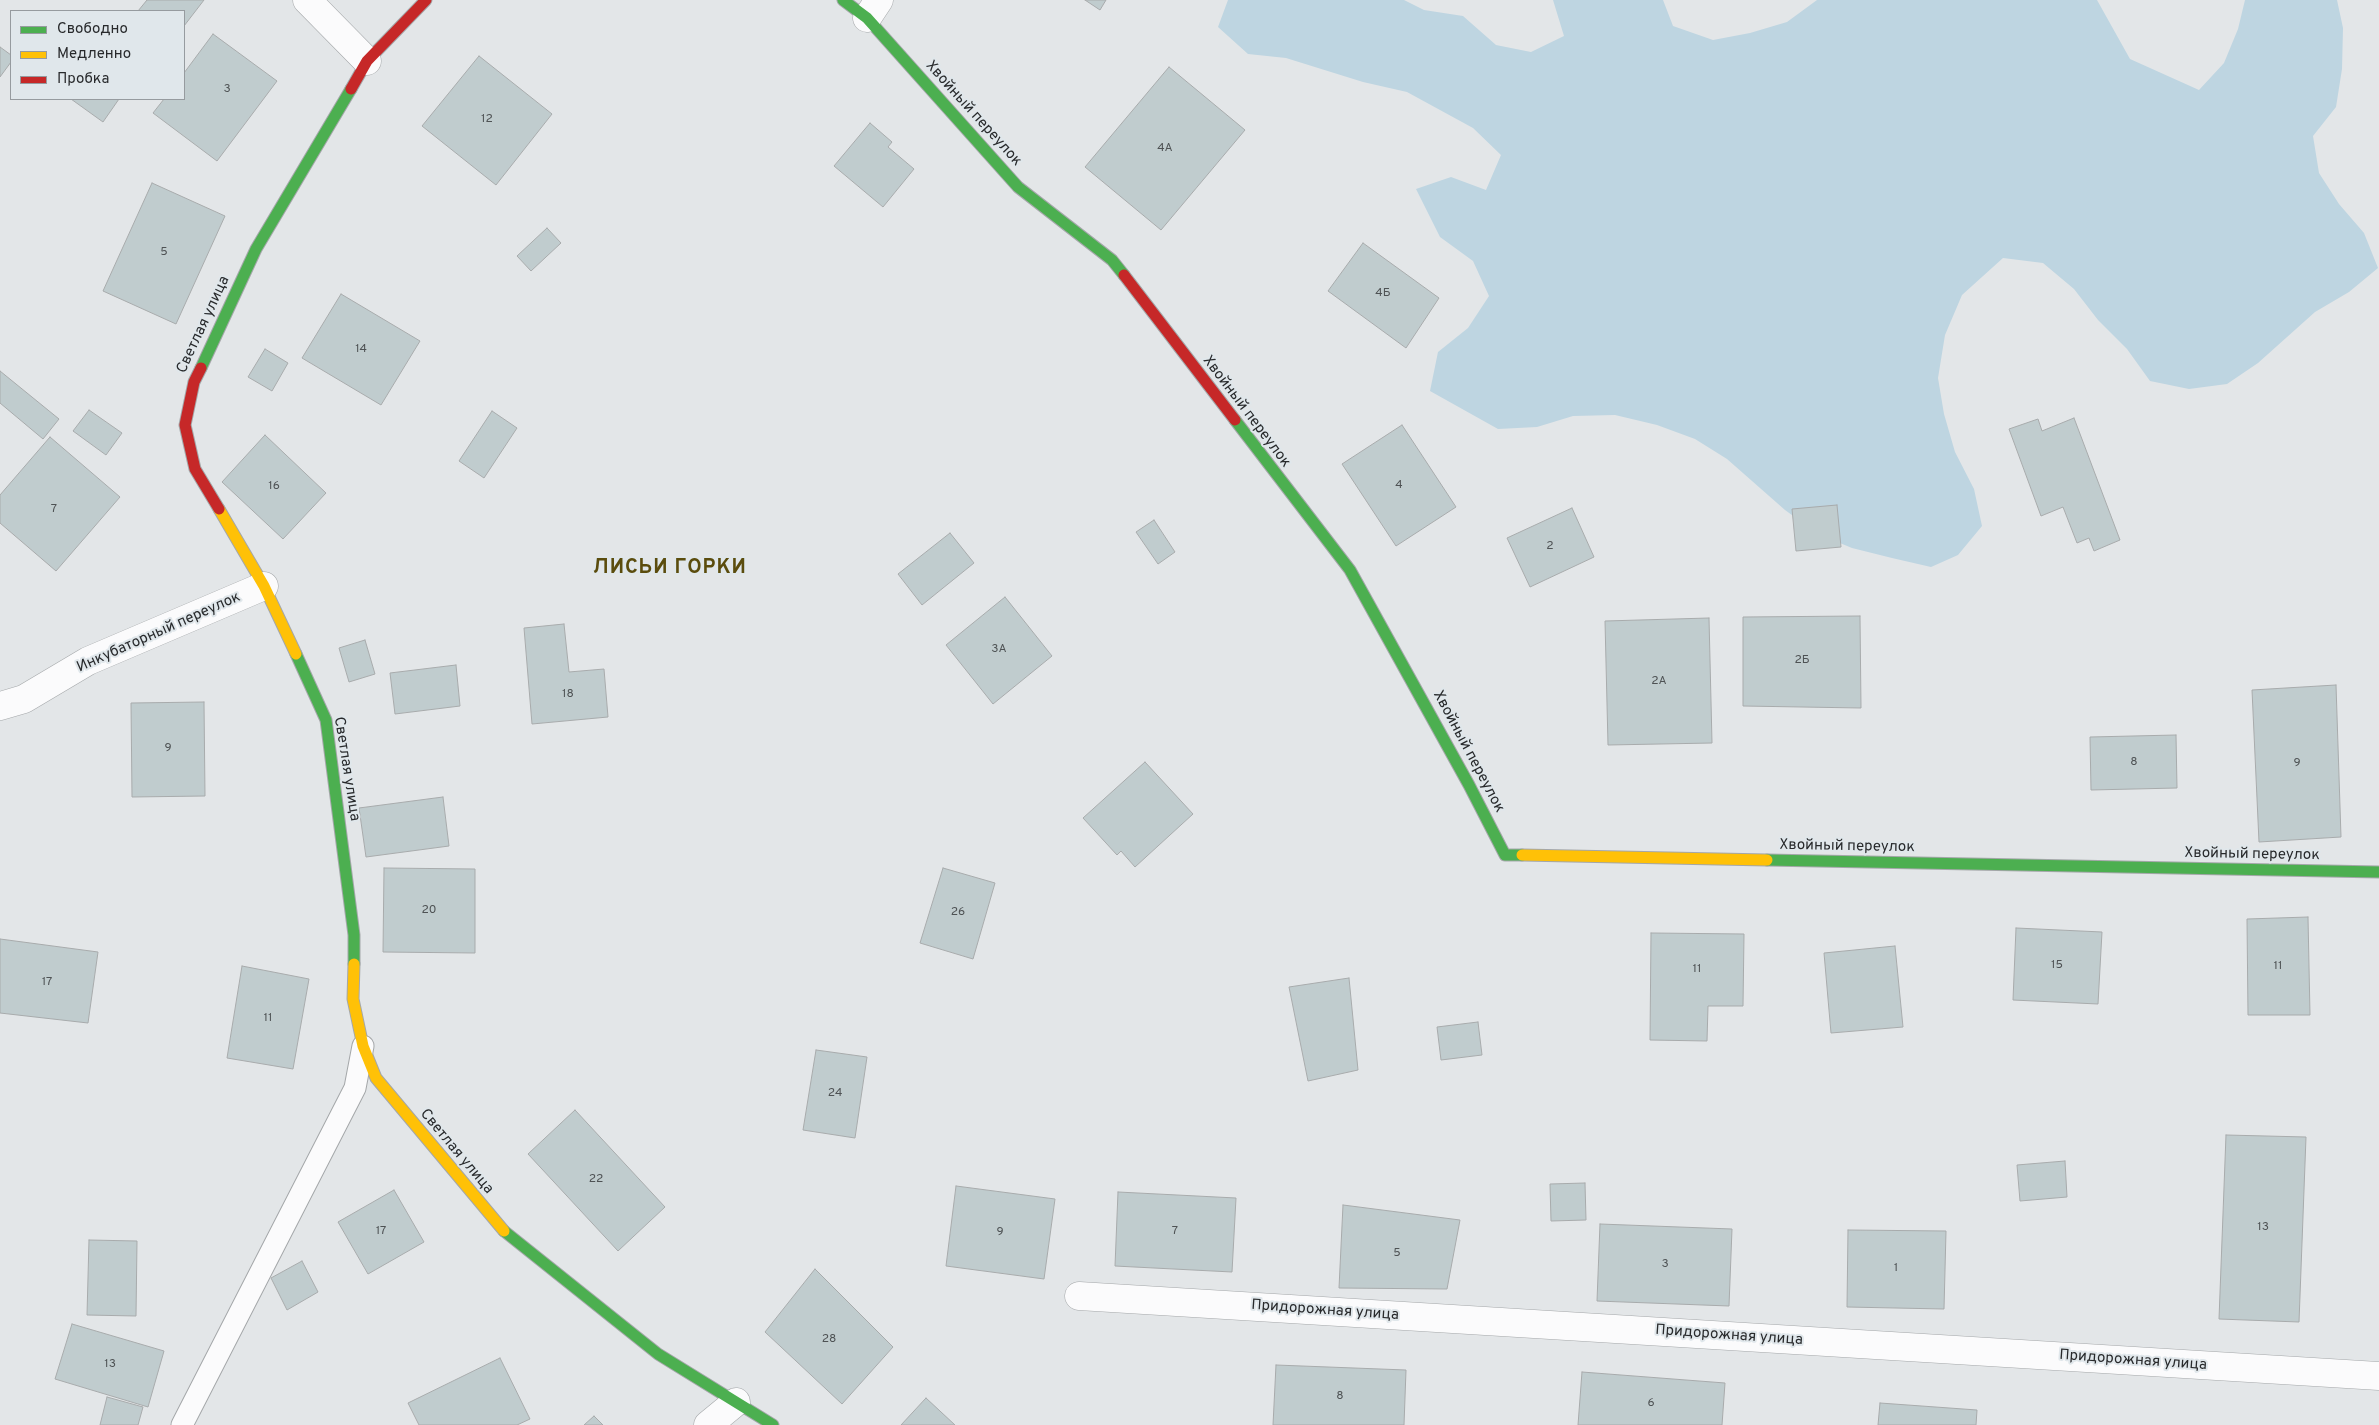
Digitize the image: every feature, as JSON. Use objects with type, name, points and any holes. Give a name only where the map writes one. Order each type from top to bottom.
[{"type":"street","points":[[308,0],[367,61]]},
{"type":"street","name":"Светлая улица","points":[[426,0],[367,61],[256,249],[194,382],[184,425],[195,469],[264,586],[326,720],[354,936],[353,999],[363,1046],[376,1078],[448,1167],[506,1234],[658,1354],[773,1425]]},
{"type":"street","name":"Хвойный переулок","points":[[843,0],[873,9],[1018,187],[1112,260],[1350,570],[1470,785],[1505,855],[2379,872]]},
{"type":"street","name":"Инкубаторный переулок","points":[[0,706],[24,699],[88,662],[264,586]]},
{"type":"street","name":"Придорожная улица","points":[[1079,1296],[2379,1376]]},
{"type":"street","points":[[708,1425],[736,1402]]},
{"type":"lane","points":[[182,1425],[355,1088],[363,1046]]},
{"type":"shaded area","points":[[1228,0],[1404,0],[1424,10],[1463,16],[1496,45],[1531,52],[1564,36],[1553,0],[1663,0],[1673,26],[1713,40],[1750,33],[1787,22],[1817,0],[2097,0],[2130,59],[2199,90],[2224,63],[2238,29],[2245,0],[2337,0],[2343,28],[2342,69],[2336,107],[2313,136],[2319,173],[2339,204],[2364,233],[2378,268],[2349,292],[2315,312],[2258,363],[2227,384],[2189,389],[2150,381],[2127,349],[2098,320],[2074,289],[2043,263],[2003,258],[1962,295],[1945,335],[1938,378],[1944,414],[1955,452],[1974,489],[1982,526],[1958,555],[1931,567],[1892,558],[1852,548],[1818,534],[1785,510],[1727,459],[1695,439],[1657,425],[1615,415],[1573,416],[1537,427],[1498,429],[1430,391],[1438,352],[1468,328],[1489,296],[1473,261],[1440,237],[1416,189],[1451,177],[1486,190],[1501,155],[1473,128],[1407,92],[1363,82],[1286,58],[1248,54],[1218,27]]},
{"type":"building","points":[[147,0],[204,0],[185,25],[185,10],[139,10]]},
{"type":"building","points":[[1085,0],[1106,0],[1100,10]]},
{"type":"building","points":[[213,34],[277,81],[217,161],[153,113],[163,100],[185,100],[185,72]]},
{"type":"building","points":[[0,47],[10,54],[10,63],[0,77]]},
{"type":"building","points":[[479,56],[552,114],[496,185],[422,126]]},
{"type":"building","points":[[1169,67],[1245,130],[1161,230],[1085,167]]},
{"type":"building","points":[[72,100],[118,100],[103,122]]},
{"type":"building","points":[[870,123],[892,142],[888,147],[914,169],[883,207],[834,166]]},
{"type":"building","points":[[152,183],[225,216],[176,324],[103,291]]},
{"type":"building","points":[[547,228],[561,243],[531,271],[517,256]]},
{"type":"building","points":[[1363,243],[1439,298],[1406,348],[1328,291]]},
{"type":"building","points":[[341,294],[420,341],[381,405],[302,358]]},
{"type":"building","points":[[265,349],[288,363],[272,391],[248,377]]},
{"type":"building","points":[[0,371],[59,419],[43,439],[0,403]]},
{"type":"building","points":[[89,410],[122,433],[106,455],[73,431]]},
{"type":"building","points":[[492,411],[517,428],[484,478],[459,461]]},
{"type":"building","points":[[2074,418],[2120,540],[2094,551],[2089,538],[2077,543],[2063,507],[2041,516],[2009,429],[2038,419],[2042,431]]},
{"type":"building","points":[[1402,425],[1456,507],[1396,546],[1342,464]]},
{"type":"building","points":[[265,435],[326,493],[283,539],[222,482]]},
{"type":"building","points":[[50,437],[120,497],[56,571],[0,523],[0,495]]},
{"type":"building","points":[[1837,505],[1841,547],[1796,551],[1792,509]]},
{"type":"building","points":[[1572,508],[1594,557],[1530,587],[1507,538]]},
{"type":"building","points":[[1154,520],[1175,552],[1158,564],[1136,532]]},
{"type":"building","points":[[950,533],[974,563],[922,605],[898,574]]},
{"type":"building","points":[[1005,597],[1052,656],[993,704],[946,645]]},
{"type":"building","points":[[1860,616],[1861,708],[1743,706],[1743,617]]},
{"type":"building","points":[[1709,618],[1712,743],[1608,745],[1605,621]]},
{"type":"building","points":[[564,624],[569,672],[604,669],[608,717],[532,724],[524,628]]},
{"type":"building","points":[[365,640],[375,674],[349,682],[339,648]]},
{"type":"building","points":[[456,665],[460,706],[395,714],[390,673]]},
{"type":"building","points":[[2336,685],[2341,837],[2259,842],[2252,690]]},
{"type":"building","points":[[204,702],[205,796],[132,797],[131,703]]},
{"type":"building","points":[[2176,735],[2177,788],[2091,790],[2090,737]]},
{"type":"building","points":[[1145,762],[1193,814],[1135,867],[1121,851],[1117,855],[1083,818]]},
{"type":"building","points":[[443,797],[449,846],[366,857],[359,808]]},
{"type":"building","points":[[384,868],[475,869],[475,953],[383,952]]},
{"type":"building","points":[[943,868],[995,883],[973,959],[920,943]]},
{"type":"building","points":[[2308,917],[2310,1015],[2248,1015],[2247,919]]},
{"type":"building","points":[[2016,928],[2102,932],[2098,1004],[2013,1000]]},
{"type":"building","points":[[1651,933],[1744,934],[1743,1006],[1708,1006],[1707,1041],[1650,1040]]},
{"type":"building","points":[[0,939],[98,952],[88,1023],[0,1013]]},
{"type":"building","points":[[1895,946],[1903,1027],[1831,1033],[1824,953]]},
{"type":"building","points":[[242,966],[309,979],[293,1069],[227,1058]]},
{"type":"building","points":[[1349,978],[1358,1070],[1308,1081],[1289,987]]},
{"type":"building","points":[[1478,1022],[1482,1055],[1441,1060],[1437,1027]]},
{"type":"building","points":[[816,1050],[867,1057],[855,1138],[803,1130]]},
{"type":"building","points":[[575,1110],[665,1207],[618,1251],[528,1154]]},
{"type":"building","points":[[2226,1135],[2306,1137],[2299,1322],[2219,1319]]},
{"type":"building","points":[[2065,1161],[2067,1197],[2020,1201],[2017,1165]]},
{"type":"building","points":[[1585,1183],[1586,1220],[1551,1221],[1550,1184]]},
{"type":"building","points":[[956,1186],[1055,1199],[1044,1279],[946,1266]]},
{"type":"building","points":[[394,1190],[424,1242],[368,1274],[338,1222]]},
{"type":"building","points":[[1118,1192],[1236,1198],[1232,1272],[1115,1266]]},
{"type":"building","points":[[1343,1205],[1460,1220],[1447,1289],[1339,1288]]},
{"type":"building","points":[[1600,1224],[1732,1229],[1729,1306],[1597,1301]]},
{"type":"building","points":[[1848,1230],[1946,1231],[1944,1309],[1847,1307]]},
{"type":"building","points":[[89,1240],[137,1241],[136,1316],[87,1315]]},
{"type":"building","points":[[302,1261],[318,1292],[287,1310],[271,1278]]},
{"type":"building","points":[[815,1269],[893,1347],[842,1404],[765,1332]]},
{"type":"building","points":[[72,1324],[164,1351],[148,1407],[55,1379]]},
{"type":"building","points":[[500,1358],[530,1419],[517,1425],[419,1425],[408,1403]]},
{"type":"building","points":[[1276,1365],[1406,1370],[1404,1425],[1273,1425]]},
{"type":"building","points":[[1582,1372],[1725,1383],[1722,1425],[1578,1425]]},
{"type":"building","points":[[107,1397],[143,1407],[138,1425],[100,1425]]},
{"type":"building","points":[[926,1398],[955,1425],[901,1425]]},
{"type":"building","points":[[1880,1403],[1977,1410],[1976,1425],[1878,1425]]},
{"type":"building","points":[[594,1416],[603,1425],[584,1425]]},
{"type":"traffic: fast","points":[[843,0],[867,18],[1018,187],[1112,260],[1124,275]]},
{"type":"traffic: fast","points":[[201,368],[256,249],[351,89]]},
{"type":"traffic: fast","points":[[1235,420],[1350,570],[1469,785],[1505,855],[1522,855]]},
{"type":"traffic: fast","points":[[296,654],[326,720],[354,935],[354,964]]},
{"type":"traffic: fast","points":[[1767,860],[2379,872]]},
{"type":"traffic: fast","points":[[504,1231],[658,1354],[773,1425]]},
{"type":"traffic: slow","points":[[219,509],[264,586],[296,654]]},
{"type":"traffic: slow","points":[[1522,855],[1767,860]]},
{"type":"traffic: slow","points":[[354,964],[353,999],[363,1046],[376,1078],[504,1231]]},
{"type":"traffic: jam","points":[[351,89],[367,61],[426,0]]},
{"type":"traffic: jam","points":[[1124,275],[1235,420]]},
{"type":"traffic: jam","points":[[201,368],[194,382],[185,425],[195,469],[219,509]]},
{"type":"district","name":"ЛИСЬИ ГОРКИ","points":[[670,569]]}]
